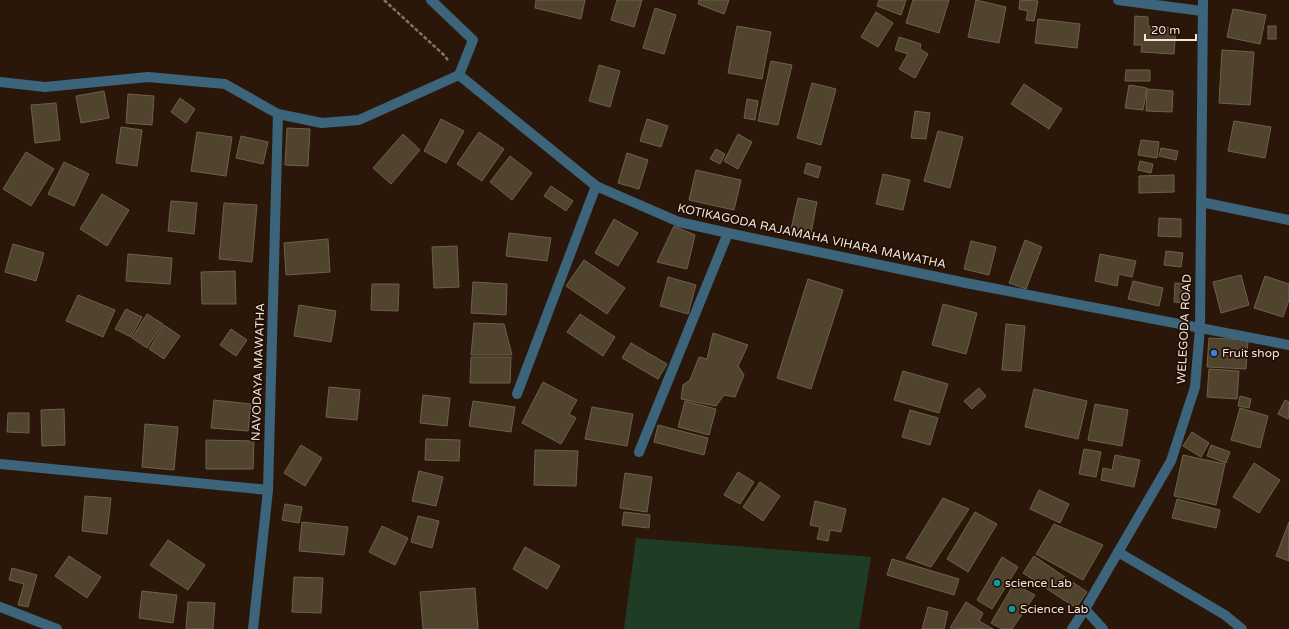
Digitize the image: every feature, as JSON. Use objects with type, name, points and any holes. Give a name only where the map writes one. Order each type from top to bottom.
[{"type":"street","points":[[0,82],[45,87],[148,77],[225,84],[278,114],[322,123],[359,120],[459,75],[473,40],[431,0]]},
{"type":"street","points":[[1118,0],[1202,11]]},
{"type":"street","name":"WELEGODA ROAD","points":[[1072,629],[1171,461],[1195,387],[1200,328],[1203,0]]},
{"type":"street","name":"KOTIKAGODA RAJAMAHA VIHARA MAWATHA","points":[[459,75],[596,186],[679,222],[966,282],[1289,345]]},
{"type":"street","name":"NAVODAYA MAWATHA","points":[[253,629],[268,490],[278,114]]},
{"type":"street","points":[[517,394],[596,186]]},
{"type":"street","points":[[1201,202],[1289,220]]},
{"type":"street","points":[[640,452],[728,233]]},
{"type":"street","points":[[0,464],[268,490]]},
{"type":"street","points":[[1118,552],[1225,615],[1242,629]]},
{"type":"street","points":[[0,607],[58,629]]},
{"type":"street","points":[[1085,609],[1103,629]]},
{"type":"path","points":[[384,0],[445,56],[459,75]]},
{"type":"green space","points":[[636,538],[871,557],[859,629],[624,629]]},
{"type":"building","points":[[536,0],[585,0],[581,19],[535,8]]},
{"type":"building","points":[[617,0],[642,0],[634,27],[611,20]]},
{"type":"building","points":[[699,0],[729,0],[724,14],[698,4]]},
{"type":"building","points":[[879,0],[906,0],[901,15],[877,6]]},
{"type":"building","points":[[913,0],[949,0],[939,33],[906,23]]},
{"type":"building","points":[[976,0],[1006,7],[999,43],[968,37]]},
{"type":"building","points":[[1020,0],[1038,1],[1034,21],[1026,20],[1028,11],[1019,9]]},
{"type":"building","points":[[655,8],[676,15],[664,54],[643,48]]},
{"type":"building","points":[[1233,9],[1266,15],[1260,44],[1227,37]]},
{"type":"building","points":[[876,12],[893,23],[878,47],[861,37]]},
{"type":"building","points":[[1135,16],[1148,17],[1148,26],[1176,28],[1174,54],[1141,52],[1142,45],[1134,45]]},
{"type":"building","points":[[1038,19],[1080,24],[1077,48],[1035,43]]},
{"type":"building","points":[[737,26],[771,32],[762,79],[728,73]]},
{"type":"building","points":[[1268,26],[1276,26],[1276,39],[1268,39]]},
{"type":"building","points":[[899,37],[921,44],[920,49],[928,54],[915,78],[899,69],[908,54],[895,50]]},
{"type":"building","points":[[1222,50],[1254,52],[1250,105],[1219,103]]},
{"type":"building","points":[[771,61],[792,65],[778,125],[758,121]]},
{"type":"building","points":[[599,65],[620,71],[610,107],[589,101]]},
{"type":"building","points":[[1126,70],[1150,70],[1150,81],[1125,81]]},
{"type":"building","points":[[812,83],[836,89],[821,145],[797,138]]},
{"type":"building","points":[[1024,84],[1062,109],[1049,129],[1011,104]]},
{"type":"building","points":[[1129,85],[1147,88],[1143,110],[1125,108]]},
{"type":"building","points":[[1147,89],[1173,91],[1172,112],[1146,111]]},
{"type":"building","points":[[104,91],[109,118],[81,123],[76,96]]},
{"type":"building","points":[[128,94],[154,96],[152,125],[126,123]]},
{"type":"building","points":[[180,98],[195,109],[186,123],[171,112]]},
{"type":"building","points":[[747,99],[758,101],[755,120],[744,118]]},
{"type":"building","points":[[56,103],[60,140],[35,143],[31,105]]},
{"type":"building","points":[[915,111],[930,113],[926,139],[911,138]]},
{"type":"building","points":[[441,119],[464,131],[446,163],[424,151]]},
{"type":"building","points":[[647,119],[668,126],[661,147],[640,141]]},
{"type":"building","points":[[1234,121],[1271,127],[1265,158],[1228,151]]},
{"type":"building","points":[[121,127],[142,130],[137,166],[116,163]]},
{"type":"building","points":[[287,128],[310,129],[308,166],[285,165]]},
{"type":"building","points":[[938,131],[963,137],[950,188],[924,181]]},
{"type":"building","points":[[197,132],[232,137],[226,176],[191,171]]},
{"type":"building","points":[[479,132],[504,149],[482,181],[457,164]]},
{"type":"building","points":[[403,134],[420,150],[391,184],[373,168]]},
{"type":"building","points":[[738,134],[752,142],[738,169],[724,161]]},
{"type":"building","points":[[241,136],[268,142],[263,164],[236,158]]},
{"type":"building","points":[[1141,140],[1159,142],[1157,158],[1138,155]]},
{"type":"building","points":[[1161,148],[1178,151],[1176,160],[1159,156]]},
{"type":"building","points":[[716,149],[725,154],[720,164],[710,159]]},
{"type":"building","points":[[26,152],[54,169],[31,206],[3,189]]},
{"type":"building","points":[[627,153],[648,160],[639,189],[618,183]]},
{"type":"building","points":[[510,156],[532,173],[512,200],[490,182]]},
{"type":"building","points":[[1140,161],[1153,164],[1151,173],[1138,170]]},
{"type":"building","points":[[64,162],[89,174],[74,206],[48,194]]},
{"type":"building","points":[[807,163],[821,167],[818,178],[804,173]]},
{"type":"building","points":[[696,170],[741,180],[734,210],[689,200]]},
{"type":"building","points":[[883,174],[910,180],[903,210],[876,204]]},
{"type":"building","points":[[1174,175],[1174,192],[1139,193],[1139,176]]},
{"type":"building","points":[[551,186],[573,201],[566,211],[544,196]]},
{"type":"building","points":[[102,194],[129,210],[107,246],[80,229]]},
{"type":"building","points":[[798,198],[817,202],[811,233],[791,229]]},
{"type":"building","points":[[171,201],[197,203],[194,234],[168,231]]},
{"type":"building","points":[[224,203],[257,205],[252,262],[219,259]]},
{"type":"building","points":[[1159,218],[1181,219],[1181,237],[1158,236]]},
{"type":"building","points":[[614,219],[638,233],[618,266],[595,253]]},
{"type":"building","points":[[674,226],[695,235],[687,269],[657,262]]},
{"type":"building","points":[[509,233],[551,238],[547,261],[506,256]]},
{"type":"building","points":[[328,239],[330,272],[286,275],[284,243]]},
{"type":"building","points":[[1025,240],[1042,247],[1026,289],[1009,283]]},
{"type":"building","points":[[971,241],[996,247],[989,275],[964,269]]},
{"type":"building","points":[[13,244],[44,253],[36,281],[5,272]]},
{"type":"building","points":[[457,246],[459,287],[434,288],[432,247]]},
{"type":"building","points":[[1166,251],[1183,253],[1181,267],[1164,265]]},
{"type":"building","points":[[128,254],[172,258],[170,284],[126,281]]},
{"type":"building","points":[[1100,254],[1136,261],[1132,277],[1119,274],[1117,286],[1095,281]]},
{"type":"building","points":[[584,260],[625,288],[607,314],[566,286]]},
{"type":"building","points":[[235,271],[236,304],[202,304],[201,272]]},
{"type":"building","points":[[1241,275],[1249,305],[1221,313],[1213,282]]},
{"type":"building","points":[[1265,276],[1289,284],[1289,300],[1283,317],[1254,308]]},
{"type":"building","points":[[668,277],[696,285],[688,314],[660,306]]},
{"type":"building","points":[[808,279],[843,290],[811,389],[777,378]]},
{"type":"building","points":[[1133,281],[1163,288],[1159,306],[1128,299]]},
{"type":"building","points":[[473,282],[507,284],[506,315],[471,313]]},
{"type":"building","points":[[1175,283],[1187,284],[1186,303],[1174,302]]},
{"type":"building","points":[[372,284],[399,284],[398,311],[371,310]]},
{"type":"building","points":[[78,295],[115,310],[103,337],[66,321]]},
{"type":"building","points":[[943,304],[977,313],[966,354],[932,345]]},
{"type":"building","points":[[299,305],[336,311],[331,342],[294,336]]},
{"type":"building","points":[[126,309],[142,317],[131,337],[115,329]]},
{"type":"building","points":[[147,314],[163,324],[147,348],[132,338]]},
{"type":"building","points":[[580,314],[615,337],[603,356],[567,332]]},
{"type":"building","points":[[474,323],[504,324],[512,355],[471,355]]},
{"type":"building","points":[[1006,324],[1025,326],[1021,371],[1002,370]]},
{"type":"building","points":[[164,325],[180,336],[164,359],[149,349]]},
{"type":"building","points":[[231,329],[247,340],[236,356],[220,345]]},
{"type":"building","points":[[713,333],[748,345],[738,366],[744,375],[735,397],[724,395],[716,406],[681,399],[683,385],[690,380],[699,357],[707,359]]},
{"type":"building","points":[[1209,338],[1248,340],[1246,369],[1207,367]]},
{"type":"building","points":[[631,343],[667,364],[658,379],[622,358]]},
{"type":"building","points":[[471,357],[511,357],[510,383],[470,383]]},
{"type":"building","points":[[1209,369],[1239,371],[1237,399],[1207,397]]},
{"type":"building","points":[[903,371],[948,384],[939,413],[894,400]]},
{"type":"building","points":[[543,382],[577,400],[569,414],[576,418],[561,444],[522,423]]},
{"type":"building","points":[[329,387],[360,390],[357,420],[326,417]]},
{"type":"building","points":[[979,388],[986,396],[972,409],[964,401]]},
{"type":"building","points":[[1034,389],[1087,401],[1078,439],[1025,427]]},
{"type":"building","points":[[423,395],[450,398],[447,426],[420,423]]},
{"type":"building","points":[[1240,396],[1251,399],[1249,408],[1238,406]]},
{"type":"building","points":[[214,400],[251,404],[248,431],[211,428]]},
{"type":"building","points":[[1285,400],[1289,402],[1288,419],[1278,414]]},
{"type":"building","points":[[473,401],[515,407],[511,432],[469,426]]},
{"type":"building","points":[[685,401],[716,409],[709,435],[678,427]]},
{"type":"building","points":[[1095,404],[1128,410],[1122,446],[1088,440]]},
{"type":"building","points":[[592,407],[633,414],[627,446],[585,439]]},
{"type":"building","points":[[1240,408],[1268,416],[1260,448],[1231,440]]},
{"type":"building","points":[[64,409],[65,445],[42,446],[41,410]]},
{"type":"building","points":[[910,410],[938,418],[930,445],[902,437]]},
{"type":"building","points":[[8,413],[29,413],[29,433],[7,432]]},
{"type":"building","points":[[145,424],[178,427],[174,470],[142,467]]},
{"type":"building","points":[[658,425],[708,438],[704,455],[654,442]]},
{"type":"building","points":[[1192,432],[1209,443],[1201,457],[1183,446]]},
{"type":"building","points":[[426,439],[460,440],[459,461],[425,460]]},
{"type":"building","points":[[206,440],[254,441],[253,469],[206,469]]},
{"type":"building","points":[[301,445],[322,458],[305,486],[284,473]]},
{"type":"building","points":[[1211,445],[1230,452],[1226,463],[1207,456]]},
{"type":"building","points":[[1084,449],[1101,452],[1096,477],[1079,474]]},
{"type":"building","points":[[535,450],[578,451],[576,486],[534,485]]},
{"type":"building","points":[[1115,455],[1140,460],[1134,487],[1101,480],[1103,468],[1112,470]]},
{"type":"building","points":[[1183,455],[1225,464],[1216,505],[1174,496]]},
{"type":"building","points":[[1254,463],[1280,480],[1259,513],[1233,497]]},
{"type":"building","points":[[419,471],[443,477],[436,506],[412,501]]},
{"type":"building","points":[[738,472],[754,482],[740,504],[724,495]]},
{"type":"building","points":[[625,473],[652,477],[647,512],[620,508]]},
{"type":"building","points":[[760,482],[780,496],[763,521],[743,507]]},
{"type":"building","points":[[1039,490],[1069,504],[1060,523],[1030,509]]},
{"type":"building","points":[[85,496],[111,498],[107,534],[82,531]]},
{"type":"building","points":[[943,498],[969,509],[931,567],[906,558]]},
{"type":"building","points":[[1177,499],[1220,510],[1216,528],[1172,518]]},
{"type":"building","points":[[815,501],[846,509],[841,532],[830,530],[828,541],[817,539],[820,527],[810,525]]},
{"type":"building","points":[[285,504],[302,507],[299,523],[282,520]]},
{"type":"building","points":[[624,512],[650,515],[649,528],[622,525]]},
{"type":"building","points":[[975,512],[997,524],[968,572],[947,559]]},
{"type":"building","points":[[418,516],[439,521],[432,548],[411,542]]},
{"type":"building","points":[[302,522],[348,527],[344,555],[299,551]]},
{"type":"building","points":[[1289,522],[1289,561],[1276,556]]},
{"type":"building","points":[[1054,524],[1103,545],[1083,580],[1036,554]]},
{"type":"building","points":[[382,526],[408,538],[395,565],[369,552]]},
{"type":"building","points":[[168,540],[205,565],[188,590],[150,565]]},
{"type":"building","points":[[525,547],[560,566],[547,589],[513,569]]},
{"type":"building","points":[[69,556],[101,577],[87,598],[55,576]]},
{"type":"building","points":[[1034,556],[1087,592],[1076,608],[1023,573]]},
{"type":"building","name":"science Lab","points":[[1002,557],[1018,567],[992,609],[977,600]]},
{"type":"building","points":[[892,559],[959,579],[954,595],[887,575]]},
{"type":"building","points":[[12,568],[37,575],[28,607],[18,605],[24,584],[9,580]]},
{"type":"building","points":[[294,577],[323,578],[321,613],[292,612]]},
{"type":"building","name":"Science Lab","points":[[1014,584],[1035,595],[1012,629],[1002,629],[991,623]]},
{"type":"building","points":[[475,588],[478,629],[423,629],[420,592]]},
{"type":"building","points":[[142,591],[177,595],[173,623],[139,618]]},
{"type":"building","points":[[188,602],[215,603],[213,629],[186,629]]},
{"type":"building","points":[[966,602],[983,613],[979,621],[993,629],[950,628]]},
{"type":"building","points":[[928,607],[948,612],[944,629],[922,629]]},
{"type":"place","name":"Fruit shop","points":[[1214,353]]},
{"type":"place","name":"science Lab","points":[[997,583]]},
{"type":"place","name":"Science Lab","points":[[1012,609]]}]
